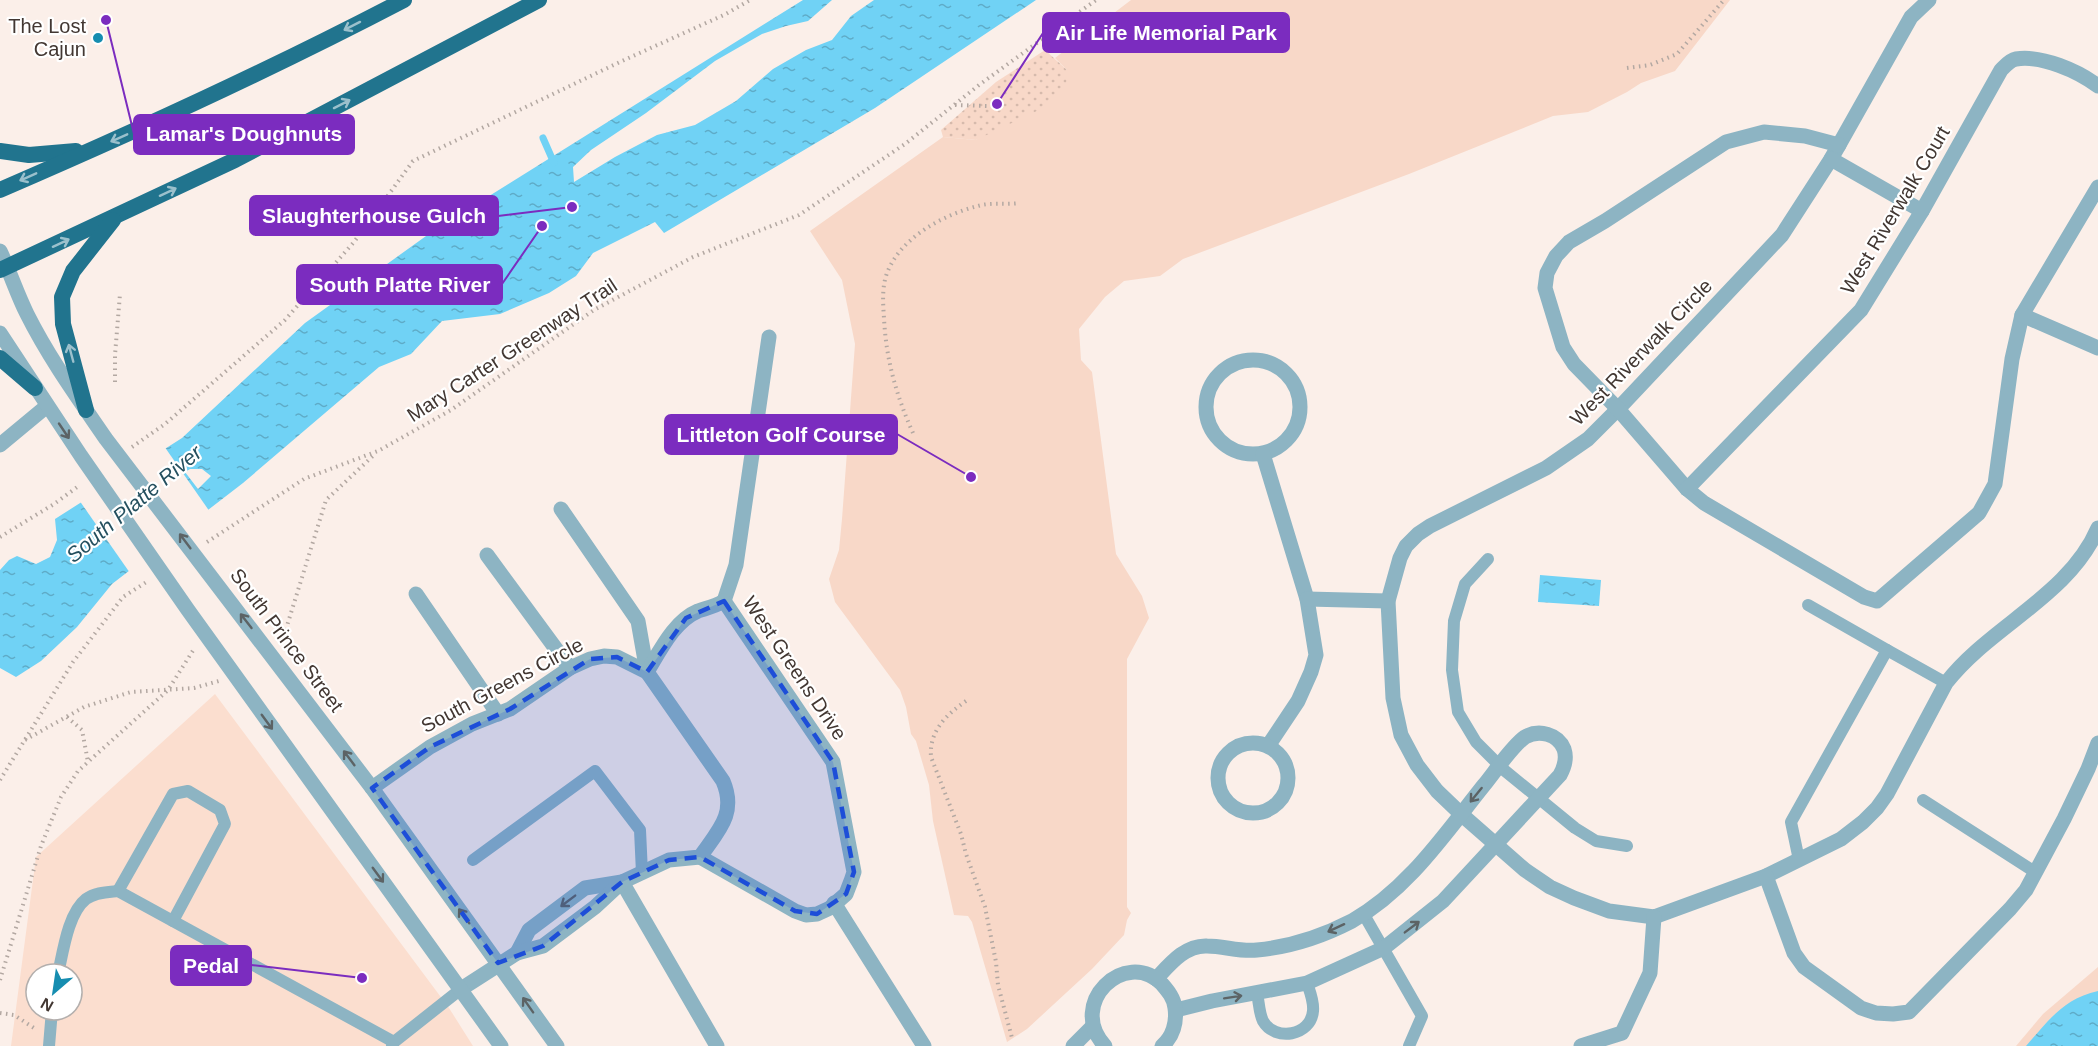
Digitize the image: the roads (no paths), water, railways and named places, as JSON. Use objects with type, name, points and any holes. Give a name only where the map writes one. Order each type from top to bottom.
[{"type":"highway","points":[[0,190],[267,69],[404,0]]},
{"type":"highway","points":[[4,269],[235,160],[539,0]]},
{"type":"highway","points":[[0,151],[29,155],[95,148]]},
{"type":"highway","points":[[86,410],[63,324],[62,297],[73,271],[115,218]]},
{"type":"highway","points":[[0,358],[35,388]]},
{"type":"street","name":"West Riverwalk Circle","points":[[1929,0],[1911,17],[1831,159],[1782,235],[1618,409],[1588,439],[1546,468],[1418,534],[1406,546],[1400,558],[1388,600],[1392,698],[1401,735],[1418,765],[1437,791],[1525,870],[1550,887],[1609,911],[1654,916],[1766,876],[1853,832],[1877,808],[1946,683],[1966,659],[2062,579],[2080,560],[2098,528]]},
{"type":"street","name":"West Riverwalk Court","points":[[1687,489],[1861,310],[1922,211],[2001,70],[2014,60],[2026,59],[2058,64],[2098,86]]},
{"type":"street","points":[[1839,145],[1805,136],[1764,132],[1726,142],[1569,242],[1556,256],[1547,273],[1545,288],[1563,347],[1574,364],[1618,409],[1687,489],[1704,503],[1864,597],[1877,601],[1979,513],[1995,484],[2012,359],[2022,315],[2098,187]]},
{"type":"street","points":[[1831,159],[1922,211]]},
{"type":"street","name":"South Prince Street","points":[[0,251],[4,269],[48,354],[106,439],[372,788],[557,1046]]},
{"type":"street","points":[[2022,315],[2098,348]]},
{"type":"street","points":[[0,333],[47,406],[188,610],[501,1046]]},
{"type":"street","name":"West Greens Drive","points":[[724,602],[736,565],[769,337]]},
{"type":"street","points":[[1244,360],[1262,360],[1280,367],[1293,380],[1300,397],[1300,416],[1293,433],[1280,447],[1263,454],[1244,454],[1227,447],[1214,434],[1206,416],[1206,398],[1213,380],[1226,367],[1244,360]]},
{"type":"street","points":[[0,445],[47,406]]},
{"type":"street","points":[[1263,454],[1307,599],[1316,655],[1298,701],[1268,746]]},
{"type":"street","points":[[561,509],[638,621],[647,672]]},
{"type":"street","points":[[487,555],[570,668]]},
{"type":"street","points":[[416,594],[498,714]]},
{"type":"street","points":[[1307,599],[1388,600]]},
{"type":"street","name":"West Greens Drive","points":[[647,672],[672,633],[686,618],[724,602]]},
{"type":"street","name":"West Greens Drive","points":[[724,602],[833,762],[854,872],[846,894],[834,903]]},
{"type":"street","name":"South Greens Circle","points":[[372,788],[430,747],[472,724],[510,710],[570,668],[590,659],[604,656],[617,657],[647,672],[727,790],[728,812],[725,822],[700,857]]},
{"type":"street","points":[[1156,980],[1178,956],[1191,949],[1206,946],[1245,951],[1278,948],[1325,933],[1363,913],[1400,885],[1419,866],[1525,737],[1533,734],[1549,735],[1562,744],[1565,752],[1564,768],[1560,775],[1443,902],[1384,948],[1307,983],[1176,1010]]},
{"type":"street","points":[[1257,743],[1268,746],[1285,762],[1288,785],[1284,795],[1267,811],[1244,812],[1233,807],[1225,799],[1220,789],[1218,777],[1220,766],[1235,748],[1257,743]]},
{"type":"street","points":[[1766,876],[1794,953],[1804,967],[1861,1008],[1876,1013],[1909,1012],[2026,890],[2073,799],[2098,743]]},
{"type":"street","points":[[517,953],[529,930],[585,888],[622,882],[669,860],[700,857],[806,915],[817,914],[830,908],[834,903],[924,1046]]},
{"type":"street","points":[[460,989],[517,953],[543,946],[595,907],[622,882]]},
{"type":"street","points":[[622,882],[717,1046]]},
{"type":"street","points":[[1581,1046],[1626,1039],[1650,973],[1654,916]]},
{"type":"street","points":[[1105,1046],[1093,1026],[1092,1006],[1097,993],[1106,983],[1118,976],[1132,973],[1146,975],[1156,980],[1168,991],[1176,1010],[1173,1031],[1162,1046]]},
{"type":"street","points":[[1073,1046],[1093,1026]]},
{"type":"lane","points":[[1488,560],[1465,584],[1454,621],[1452,670],[1458,712],[1476,742],[1500,766],[1575,828],[1596,841],[1627,846]]},
{"type":"lane","points":[[1808,604],[1946,683]]},
{"type":"lane","points":[[1799,860],[1791,822],[1887,650]]},
{"type":"lane","points":[[473,860],[596,771],[640,830],[642,873]]},
{"type":"lane","points":[[118,891],[172,794],[188,791],[220,810],[225,824],[173,921]]},
{"type":"lane","points":[[1923,800],[2035,872]]},
{"type":"lane","points":[[61,962],[68,931],[86,899],[101,893],[118,891],[393,1044],[460,989]]},
{"type":"lane","points":[[1363,913],[1422,1016],[1409,1046]]},
{"type":"lane","points":[[1257,993],[1261,1018],[1265,1024],[1278,1033],[1294,1034],[1306,1025],[1313,1011],[1312,997],[1307,983]]},
{"type":"lane","points":[[49,1042],[51,1022]]},
{"type":"water","points":[[803,0],[832,0],[808,21],[762,34],[715,61],[646,113],[591,150],[573,167],[574,182],[657,135],[695,125],[736,101],[773,69],[806,50],[832,40],[851,16],[874,0],[1036,0],[875,108],[664,233],[655,222],[593,253],[576,276],[549,293],[500,314],[442,321],[411,354],[379,367],[243,483],[112,584],[77,627],[41,661],[16,677],[0,668],[0,570],[9,560],[17,556],[36,564],[50,557],[57,540],[55,519],[182,438],[305,323],[433,231]],"holes":[[[190,469],[202,469],[211,476],[198,489],[185,472]]]},
{"type":"water","points":[[1540,575],[1601,580],[1599,606],[1538,602]]},
{"type":"water","points":[[2098,991],[2098,1046],[2026,1046],[2066,1005],[2075,999]]},
{"type":"waterway","points":[[543,138],[554,163]]},
{"type":"place","name":"Lamar's Doughnuts","points":[[106,20]]},
{"type":"place","name":"The Lost Cajun","points":[[98,38]]},
{"type":"place","name":"Air Life Memorial Park","points":[[997,104]]},
{"type":"place","name":"Slaughterhouse Gulch","points":[[572,207]]},
{"type":"place","name":"South Platte River","points":[[542,226]]},
{"type":"place","name":"Littleton Golf Course","points":[[971,477]]},
{"type":"place","name":"Pedal","points":[[362,978]]}]
